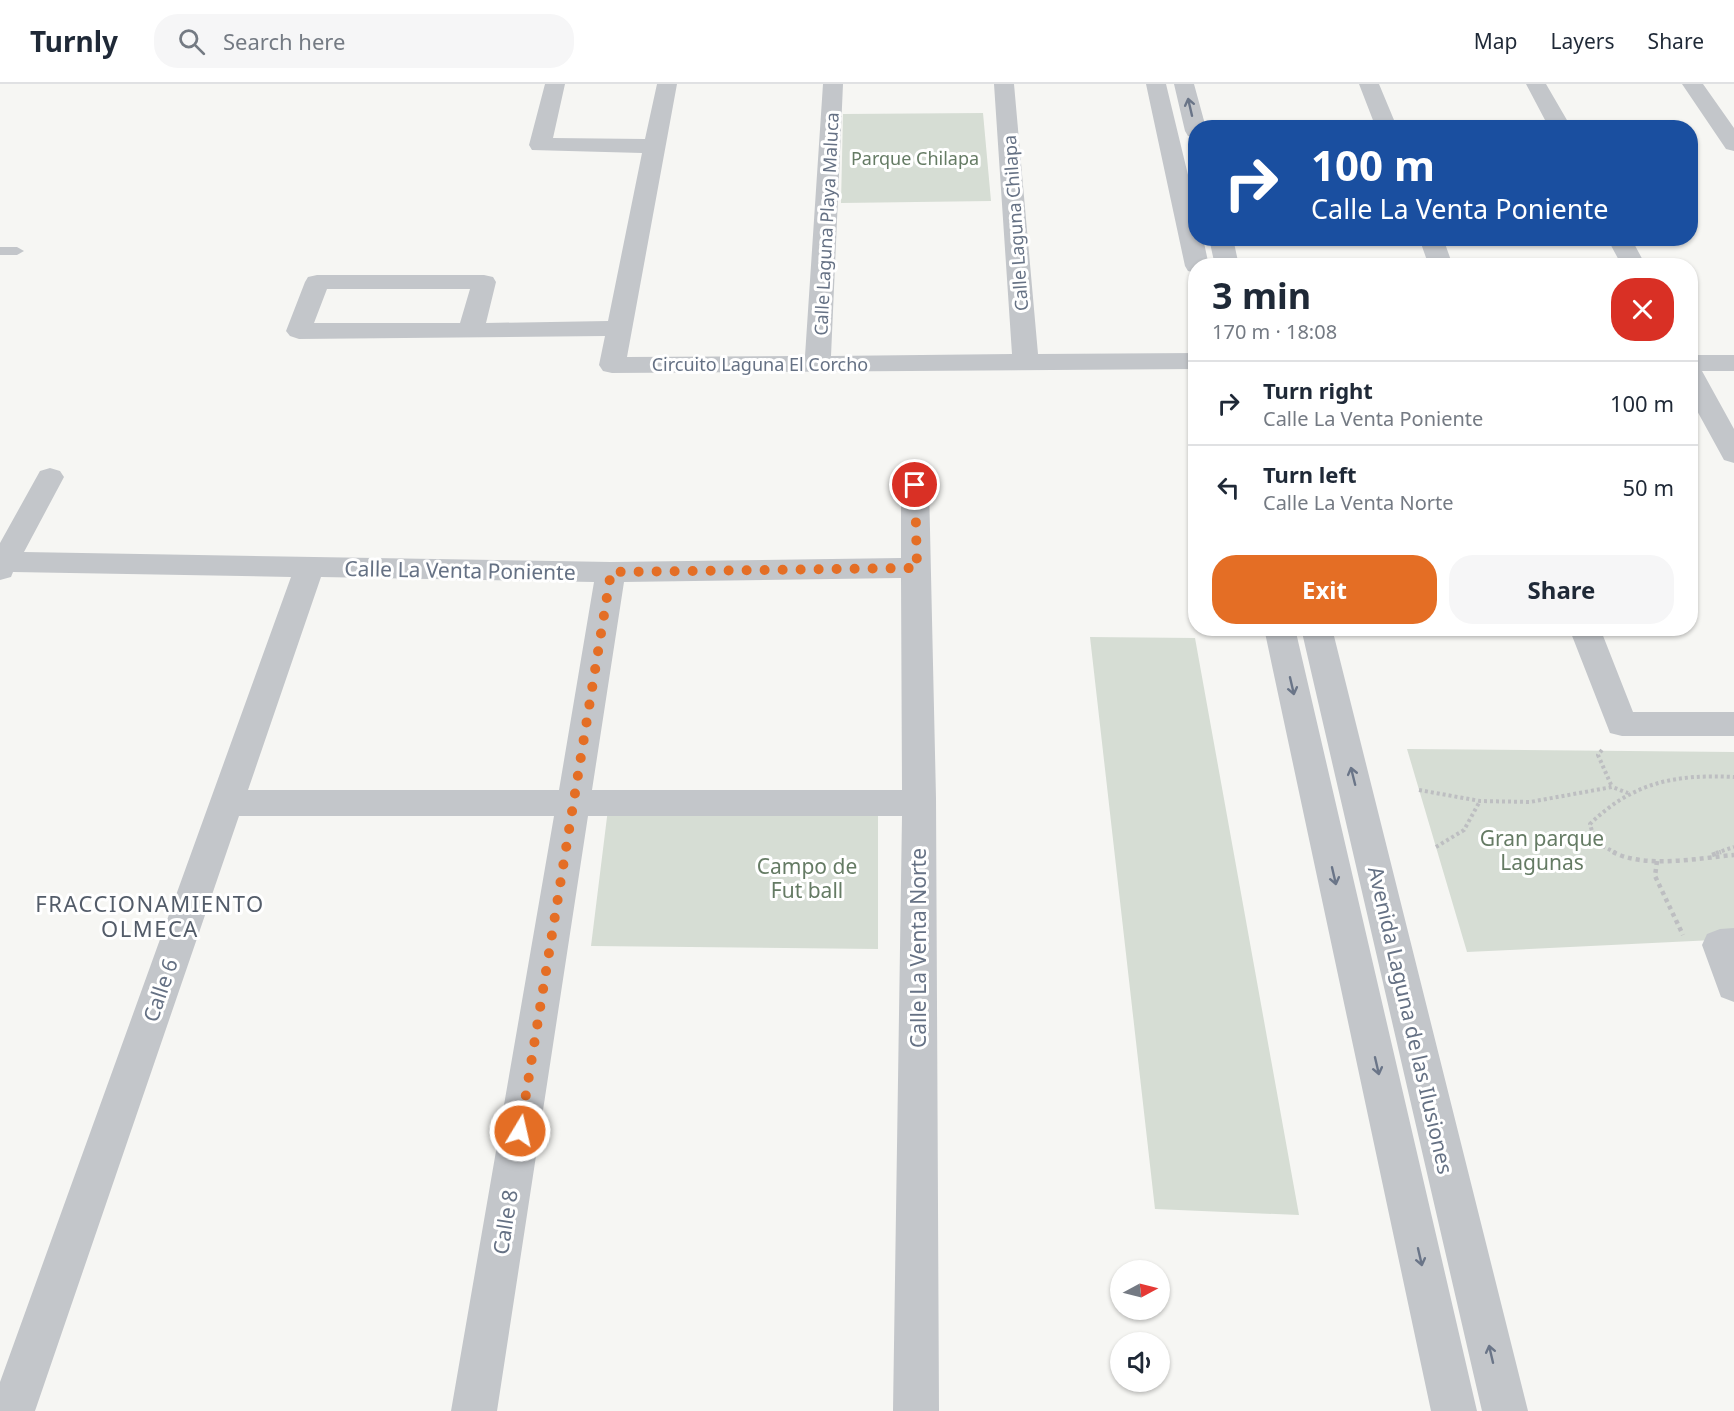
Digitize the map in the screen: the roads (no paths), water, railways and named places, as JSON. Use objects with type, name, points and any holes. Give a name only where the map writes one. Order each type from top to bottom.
[{"type":"street","points":[[555,84],[540,145],[655,146]]},
{"type":"street","name":"Circuito Laguna El Corcho","points":[[667,84],[612,365],[1188,361]]},
{"type":"street","name":"Calle Laguna Playa Maluca","points":[[818,364],[833,84]]},
{"type":"street","name":"Calle Laguna Chilapa","points":[[1004,84],[1026,362]]},
{"type":"street","points":[[1156,84],[1185,163],[1188,189]]},
{"type":"street","points":[[1184,84],[1193,120]]},
{"type":"street","points":[[1369,84],[1384,120]]},
{"type":"street","points":[[1536,84],[1556,120]]},
{"type":"street","points":[[1692,84],[1734,144]]},
{"type":"street","points":[[471,331],[484,282],[317,282],[299,331],[471,331],[619,328]]},
{"type":"street","points":[[1698,363],[1734,363]]},
{"type":"street","points":[[1698,388],[1734,454]]},
{"type":"street","points":[[2,566],[50,477]]},
{"type":"street","name":"Calle La Venta Norte","points":[[915,485],[919,803],[916,1411]]},
{"type":"street","name":"Calle La Venta Poniente","points":[[2,566],[611,572],[917,568]]},
{"type":"street","name":"Calle 6","points":[[12,1411],[309,569]]},
{"type":"street","name":"Calle 8","points":[[474,1411],[611,572]]},
{"type":"street","name":"Avenida Laguna de las Ilusiones","points":[[1281,636],[1454,1411]]},
{"type":"street","name":"Avenida Laguna de las Ilusiones","points":[[1318,636],[1505,1411]]},
{"type":"street","points":[[1587,636],[1622,724],[1734,724]]},
{"type":"street","points":[[225,803],[919,803]]},
{"type":"street","points":[[1324,830],[1366,830]]},
{"type":"street","points":[[1727,945],[1734,986]]},
{"type":"lane","points":[[0,251],[17,251]]},
{"type":"district","name":"FRACCIONAMIENTO OLMECA","points":[[150,916]]},
{"type":"park label","name":"Parque Chilapa","points":[[915,158]]},
{"type":"park label","name":"Gran parque Lagunas","points":[[1542,850]]},
{"type":"park label","name":"Campo de Fut ball","points":[[807,878]]}]
